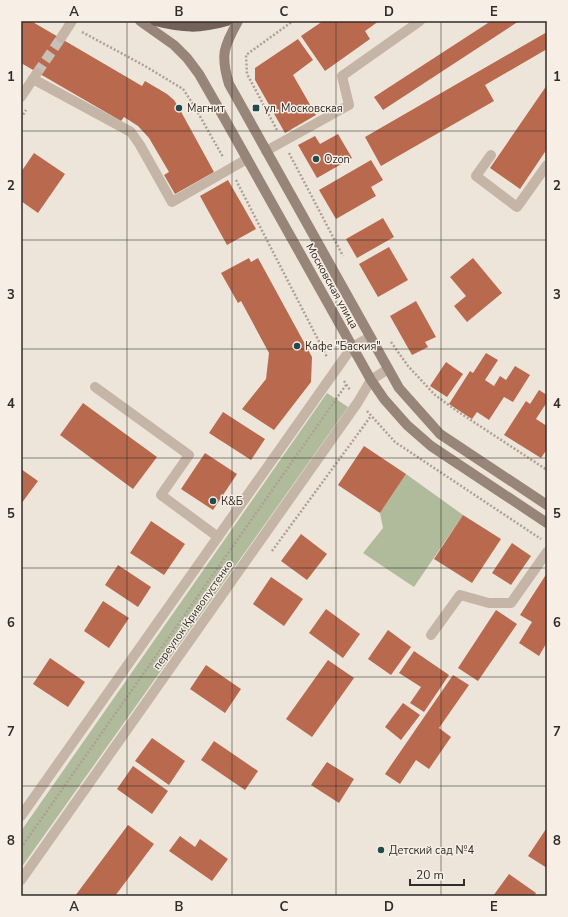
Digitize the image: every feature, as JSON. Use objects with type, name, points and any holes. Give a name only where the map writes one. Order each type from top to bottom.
[{"type":"main road","name":"Московская улица","points":[[140,21],[174,44],[187,58],[211,94],[352,347],[384,399],[407,425],[431,446],[547,523]]},
{"type":"main road","points":[[155,21],[191,28],[213,25],[227,21]]},
{"type":"main road","name":"Московская улица","points":[[238,21],[224,49],[224,67],[229,84],[400,388],[440,434],[547,505]]},
{"type":"street","points":[[266,151],[349,105],[342,76],[420,21]]},
{"type":"street","points":[[61,38],[71,23]]},
{"type":"street","points":[[21,97],[35,76],[131,132],[172,202],[247,159]]},
{"type":"street","points":[[491,156],[476,176],[518,207],[547,165]]},
{"type":"street","points":[[21,816],[352,347],[370,336]]},
{"type":"street","name":"переулок Кривопустенко","points":[[21,880],[358,402],[371,380],[388,369]]},
{"type":"street","points":[[95,387],[189,455],[161,495],[218,537]]},
{"type":"street","points":[[431,636],[460,595],[489,603],[511,603],[547,552]]},
{"type":"path","points":[[293,21],[246,55],[247,74],[345,259]]},
{"type":"path","points":[[71,23],[183,89],[230,169],[321,346],[358,402],[396,442],[547,544]]},
{"type":"path","points":[[390,340],[408,366],[435,395],[547,470]]},
{"type":"path","points":[[21,848],[346,384]]},
{"type":"green space","points":[[327,393],[348,407],[21,868],[21,831]]},
{"type":"green space","points":[[406,474],[463,515],[414,587],[363,553],[383,528],[380,513]]},
{"type":"building","points":[[21,21],[31,21],[142,86],[145,81],[167,94],[174,100],[179,108],[214,172],[175,194],[164,175],[169,172],[149,138],[138,126],[124,117],[121,121],[21,63]]},
{"type":"building","points":[[323,21],[379,21],[365,31],[370,39],[325,71],[301,36]]},
{"type":"building","points":[[491,21],[519,21],[383,110],[374,97]]},
{"type":"building","points":[[547,32],[547,49],[485,85],[494,101],[381,166],[365,137]]},
{"type":"building","points":[[298,39],[313,60],[293,75],[316,115],[285,133],[255,80],[255,68]]},
{"type":"building","points":[[547,85],[547,149],[520,189],[490,168]]},
{"type":"building","points":[[338,134],[352,158],[317,178],[298,145],[315,136],[320,144]]},
{"type":"building","points":[[34,153],[65,174],[38,213],[21,201],[21,172]]},
{"type":"building","points":[[371,160],[383,180],[371,187],[376,196],[336,219],[319,190]]},
{"type":"building","points":[[228,180],[256,229],[227,245],[200,196]]},
{"type":"building","points":[[383,218],[394,237],[357,258],[346,239]]},
{"type":"building","points":[[389,247],[408,280],[378,297],[359,264]]},
{"type":"building","points":[[249,258],[251,262],[258,258],[312,357],[311,382],[274,430],[242,409],[266,379],[269,353],[241,301],[238,303],[221,273]]},
{"type":"building","points":[[473,258],[502,293],[467,322],[454,306],[466,296],[450,277]]},
{"type":"building","points":[[416,301],[436,337],[425,342],[428,347],[412,355],[390,316]]},
{"type":"building","points":[[486,353],[498,360],[485,380],[494,386],[500,376],[506,380],[515,366],[530,375],[513,402],[504,397],[489,420],[477,412],[472,419],[449,404],[470,371],[473,373]]},
{"type":"building","points":[[446,362],[463,374],[447,397],[430,386]]},
{"type":"building","points":[[539,390],[547,395],[547,402],[536,419],[547,426],[547,449],[541,458],[504,435],[526,401],[530,404]]},
{"type":"building","points":[[83,403],[157,457],[133,489],[60,435]]},
{"type":"building","points":[[223,412],[265,439],[251,460],[209,433]]},
{"type":"building","points":[[364,446],[406,474],[380,513],[338,485]]},
{"type":"building","points":[[205,453],[237,474],[213,510],[181,489]]},
{"type":"building","points":[[21,469],[38,481],[21,504]]},
{"type":"building","points":[[463,515],[501,539],[472,583],[434,559]]},
{"type":"building","points":[[151,521],[185,544],[164,575],[130,553]]},
{"type":"building","points":[[301,534],[327,554],[307,580],[281,561]]},
{"type":"building","points":[[512,543],[531,556],[511,585],[492,573]]},
{"type":"building","points":[[118,565],[151,587],[138,607],[105,585]]},
{"type":"building","points":[[547,573],[547,642],[539,656],[519,643],[532,622],[520,615]]},
{"type":"building","points":[[271,577],[303,599],[284,626],[253,604]]},
{"type":"building","points":[[103,601],[129,618],[109,648],[84,631]]},
{"type":"building","points":[[326,609],[360,634],[343,658],[309,633]]},
{"type":"building","points":[[496,610],[517,624],[478,681],[458,668]]},
{"type":"building","points":[[388,630],[411,647],[391,675],[368,659]]},
{"type":"building","points":[[414,651],[449,675],[424,712],[410,703],[421,687],[399,673]]},
{"type":"building","points":[[50,658],[85,682],[68,707],[33,684]]},
{"type":"building","points":[[328,660],[354,678],[312,737],[286,719]]},
{"type":"building","points":[[206,665],[241,689],[225,713],[190,689]]},
{"type":"building","points":[[453,675],[469,685],[439,728],[451,737],[429,769],[416,760],[400,784],[385,774]]},
{"type":"building","points":[[403,703],[420,715],[401,740],[385,727]]},
{"type":"building","points":[[152,738],[185,761],[169,785],[135,761]]},
{"type":"building","points":[[214,741],[258,771],[245,790],[201,760]]},
{"type":"building","points":[[327,762],[354,779],[339,803],[311,785]]},
{"type":"building","points":[[133,766],[168,791],[152,814],[117,789]]},
{"type":"building","points":[[128,825],[154,844],[115,896],[75,896]]},
{"type":"building","points":[[546,829],[547,830],[547,868],[528,856]]},
{"type":"building","points":[[180,836],[195,847],[200,839],[228,859],[212,881],[169,851]]},
{"type":"building","points":[[509,874],[536,893],[534,896],[493,896]]},
{"type":"tunnel","points":[[37,73],[61,38]]},
{"type":"place","name":"Магнит","points":[[179,108]]},
{"type":"place","name":"ул. Московская","points":[[256,108]]},
{"type":"place","name":"Ozon","points":[[316,159]]},
{"type":"place","name":"Кафе \"Баския\"","points":[[297,346]]},
{"type":"place","name":"К&Б","points":[[213,501]]},
{"type":"place","name":"Детский сад №4","points":[[381,850]]}]
